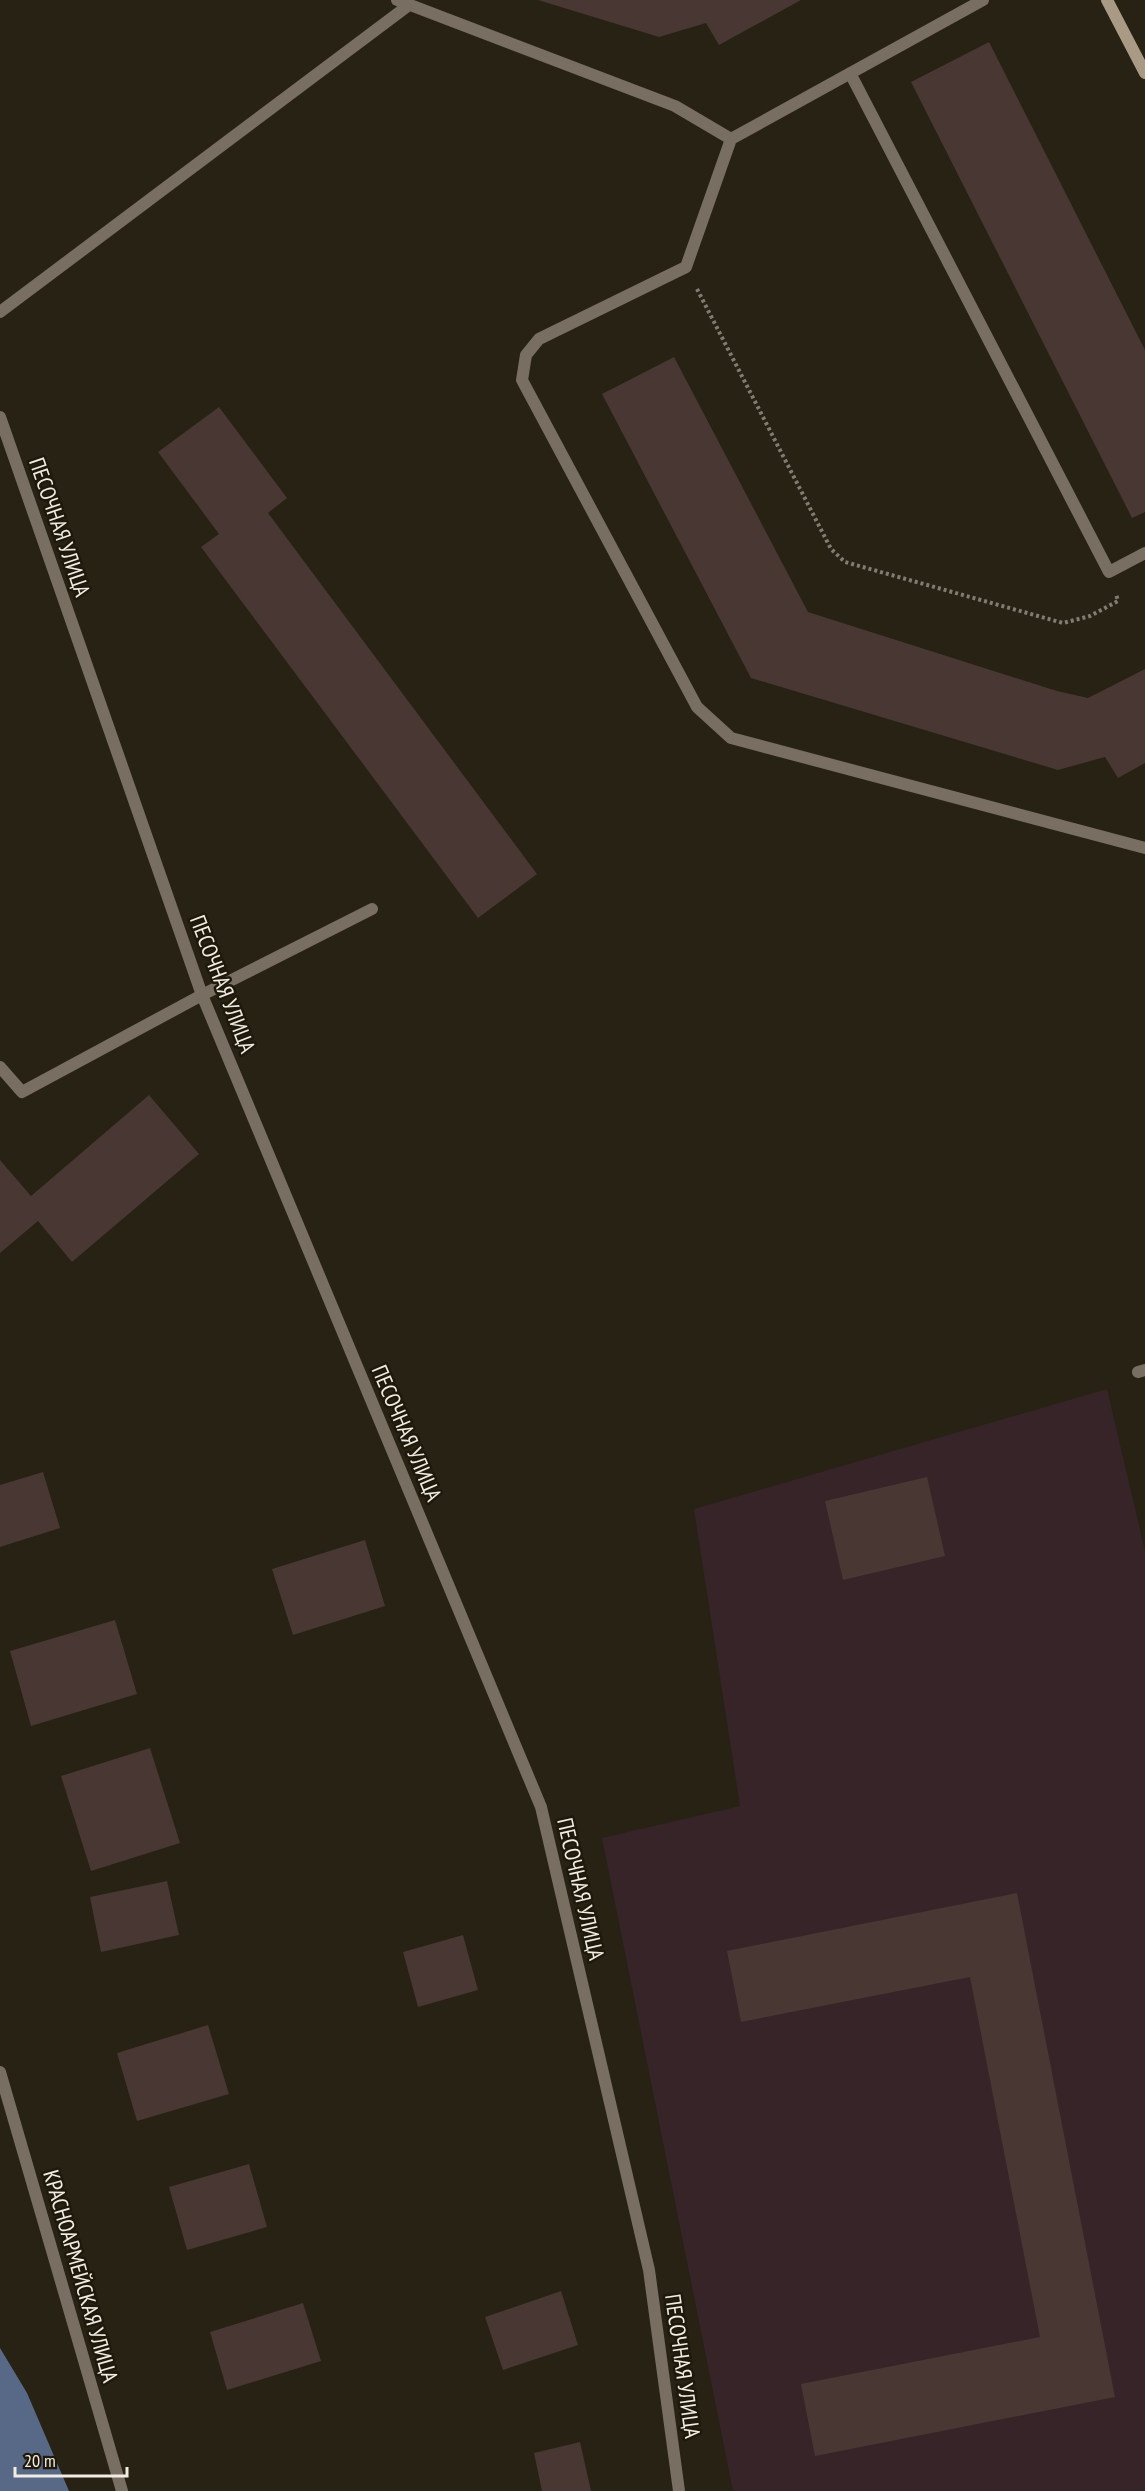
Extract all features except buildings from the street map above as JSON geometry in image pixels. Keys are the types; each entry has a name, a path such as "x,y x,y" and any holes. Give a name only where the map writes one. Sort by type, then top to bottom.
{"main road":[{"path":"1107,0 1145,73"}],"street":[{"path":"397,0 675,106 731,139"},
{"path":"983,0 731,139 686,267 539,339 526,355 522,380 697,707 731,738 1145,848"},
{"path":"0,312 409,5"},
{"path":"850,73 1108,572 1145,553"},
{"name":"ПЕСОЧНАЯ УЛИЦА","path":"0,417 202,995 541,1807 649,2270 679,2491"},
{"path":"0,1067 22,1092 202,995 372,909"},
{"name":"КРАСНОАРМЕЙСКАЯ УЛИЦА","path":"0,2072 122,2491"}],"path":[{"path":"686,267 831,549 845,562 1063,623 1090,616 1118,601 1108,572"}],"shaded area":[{"path":"1107,1389 1145,1551 1145,2491 733,2491 602,1838 740,1806 694,1509"}],"water":[{"path":"0,2348 27,2393 69,2491 0,2491"}]}
